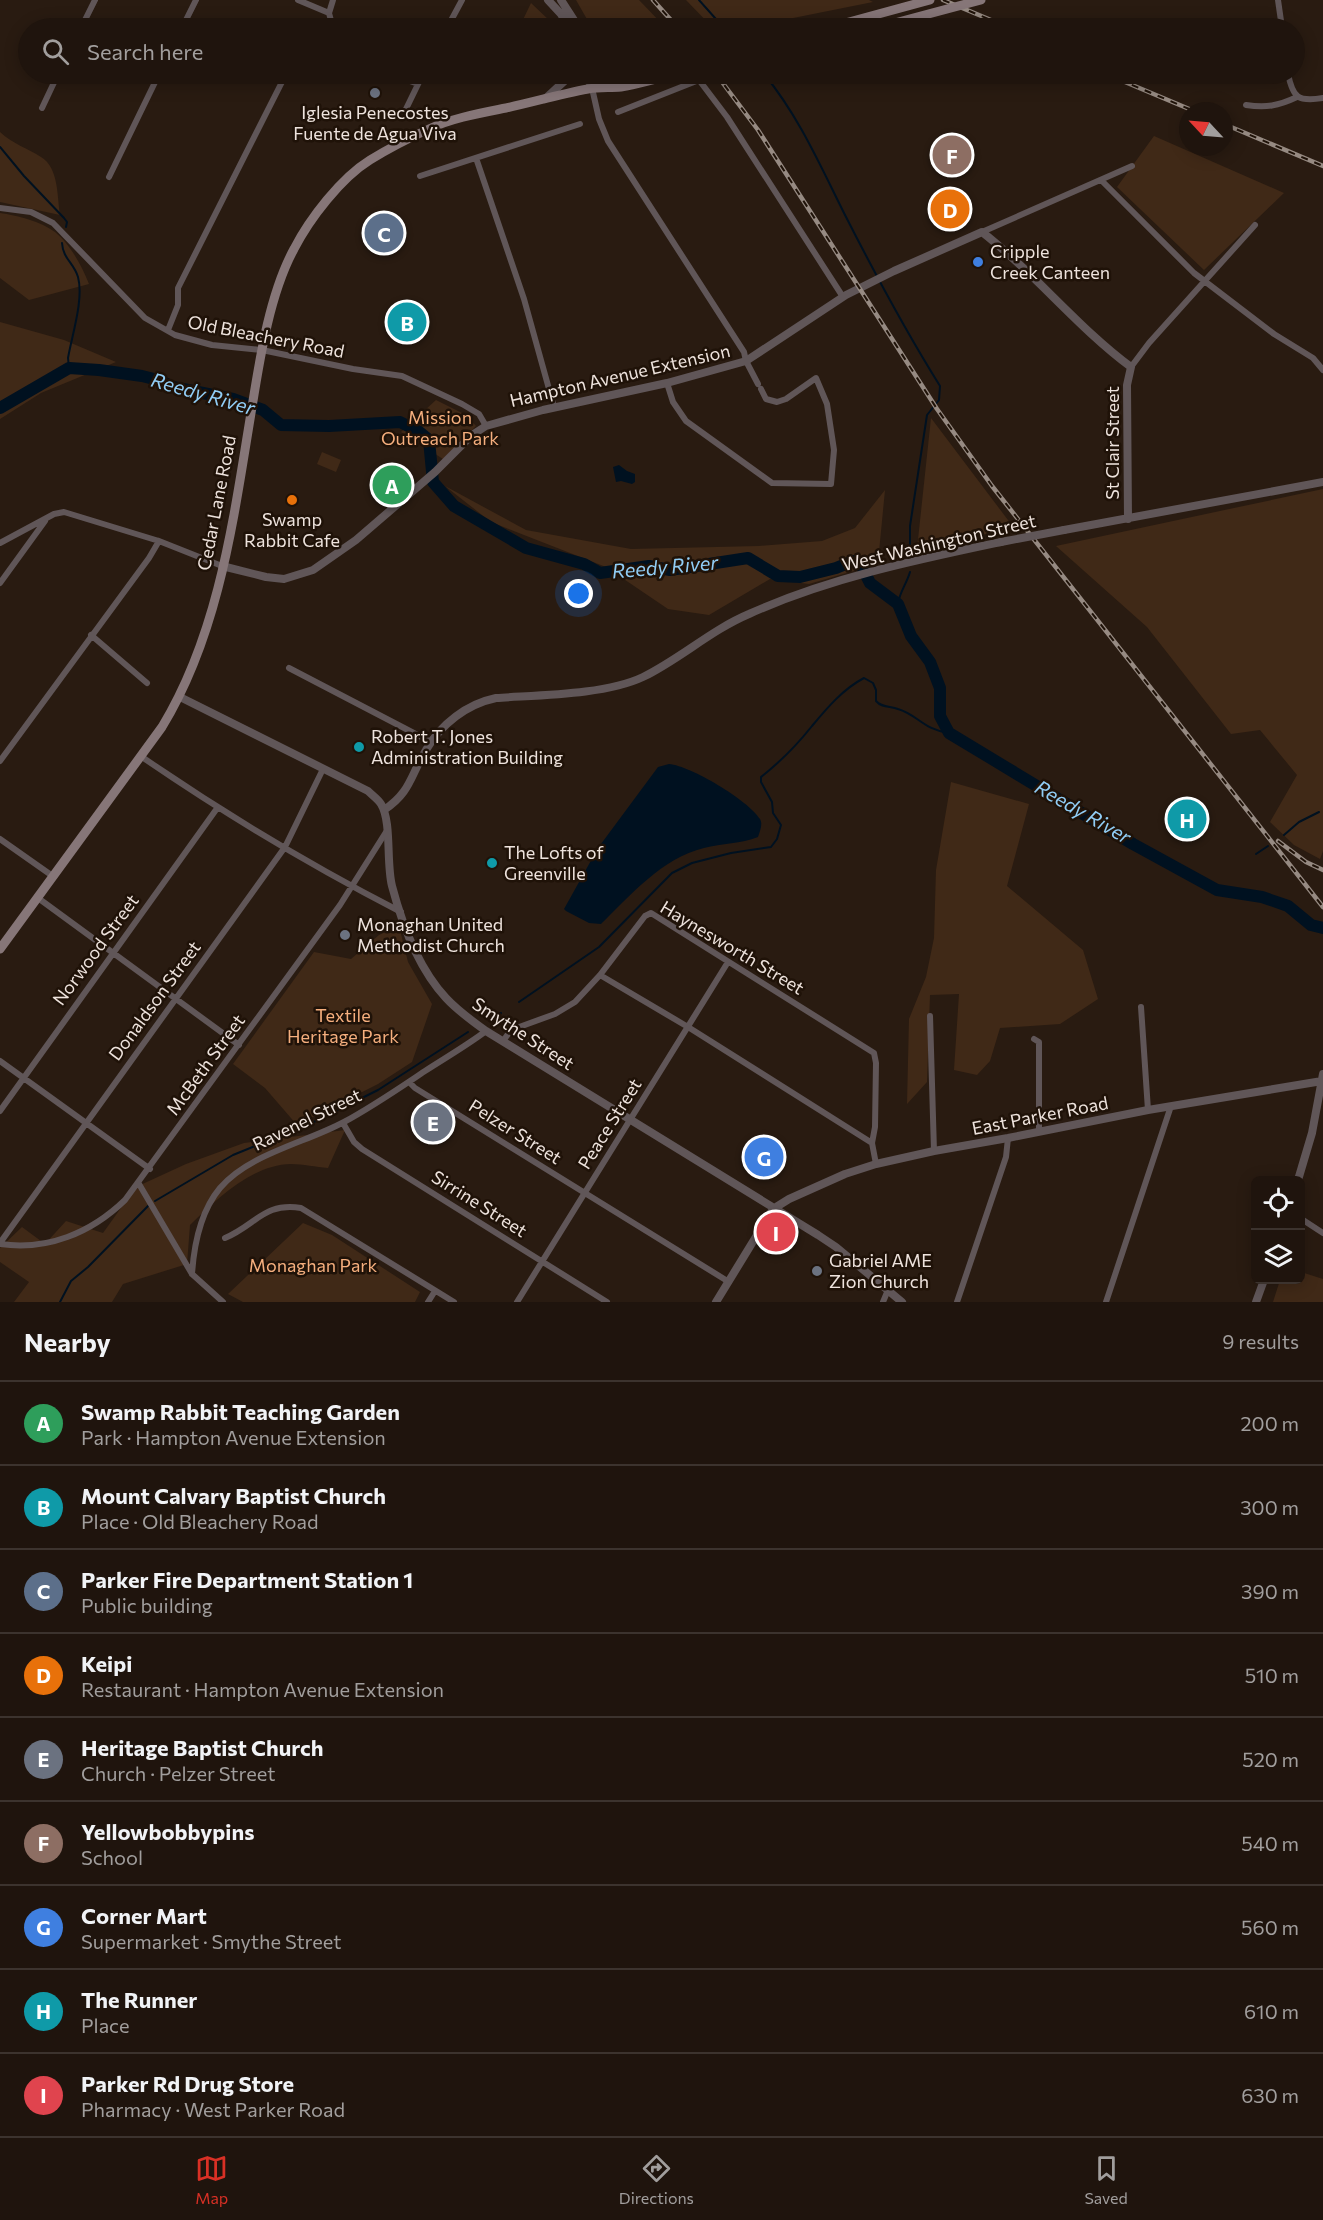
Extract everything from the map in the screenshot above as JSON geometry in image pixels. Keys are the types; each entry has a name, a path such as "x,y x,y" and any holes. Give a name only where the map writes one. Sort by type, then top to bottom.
{"main road":[{"path":"864,18 930,0"},
{"path":"914,18 981,0"},
{"path":"592,88 604,84"},
{"path":"592,88 634,84"},
{"name":"Cedar Lane Road","path":"0,949 142,757 180,697 207,630 222,566 262,350 277,292 291,254 322,207 347,180 369,161 431,128 488,111 592,88"}],"street":[{"path":"86,18 95,0"},
{"path":"187,18 196,0"},
{"path":"298,0 329,13"},
{"path":"330,18 329,13 333,0"},
{"path":"452,18 462,0"},
{"path":"548,0 563,18"},
{"path":"561,0 573,18"},
{"path":"1278,0 1281,18"},
{"path":"42,108 53,84"},
{"path":"108,177 154,84"},
{"path":"168,330 178,305 178,288 281,84"},
{"path":"405,111 418,84"},
{"path":"545,99 561,84"},
{"path":"590,84 599,119 608,141 744,352 746,361 766,399 777,402 786,399 816,378 827,404 834,450 831,484 772,483 686,421 673,402 667,383"},
{"path":"618,112 689,84"},
{"path":"702,84 727,117 843,297"},
{"path":"1291,84 1297,97 1306,100 1323,98"},
{"path":"1246,105 1263,108 1277,106 1297,97"},
{"path":"420,176 580,124"},
{"path":"476,158 524,298 554,407"},
{"path":"1132,166 982,232 1002,248 1105,346 1131,367 1143,350 1255,225"},
{"path":"1101,180 1204,281 1274,334 1313,358 1323,370"},
{"name":"Old Bleachery Road","path":"0,208 31,212 53,223 145,318 183,337 213,345 262,350 353,369 402,376 462,404 478,414 486,426"},
{"name":"Hampton Avenue Extension","path":"222,566 284,579 313,570 356,540 423,483 472,435 486,426 554,407 667,383 746,361 843,297 982,232"},
{"name":"St Clair Street","path":"1128,519 1127,385 1131,367"},
{"name":"West Washington Street","path":"384,810 401,798 406,791 431,742 453,719 478,703 496,698 622,685 656,670 720,628 749,614 837,581 879,569 1001,542 1323,482"},
{"path":"0,543 54,514 64,513 159,541 222,566"},
{"path":"0,583 46,520"},
{"path":"0,761 149,558 159,541"},
{"path":"91,635 147,683"},
{"path":"289,668 431,742"},
{"path":"180,697 368,792 380,802 384,810"},
{"path":"142,757 218,807 352,887 401,912"},
{"name":"Donaldson Street","path":"0,1243 285,847 323,769"},
{"name":"Norwood Street","path":"0,1111 218,807"},
{"name":"Smythe Street","path":"384,810 390,880 401,912 418,954 435,984 457,1009 486,1031 836,1248 902,1302"},
{"name":"McBeth Street","path":"0,1243 15,1246 47,1244 77,1233 112,1213 150,1169 352,887 386,832"},
{"path":"0,839 54,877"},
{"path":"38,898 239,1045"},
{"name":"Haynesworth Street","path":"503,1041 512,1030 567,1008 584,994 645,916 651,914 874,1053 876,1063 872,1143 876,1164"},
{"name":"Peace Street","path":"517,1302 728,962"},
{"path":"600,975 688,1027 872,1143"},
{"path":"1141,1007 1148,1110"},
{"path":"930,1016 934,1151"},
{"name":"Ravenel Street","path":"192,1274 194,1247 201,1224 213,1197 237,1172 343,1123 486,1031"},
{"path":"1034,1039 1039,1042 1039,1131"},
{"path":"0,1061 150,1169"},
{"path":"1299,1176 1312,1133 1323,1078"},
{"name":"East Parker Road","path":"773,1209 789,1198 876,1164 934,1151 1323,1078"},
{"name":"Pelzer Street","path":"409,1082 465,1120 729,1282"},
{"path":"1106,1302 1171,1106"},
{"name":"Sirrine Street","path":"343,1123 354,1142 362,1149 608,1302"},
{"path":"957,1302 1006,1157 1008,1138"},
{"path":"139,1184 192,1274 223,1302"},
{"path":"225,1238 238,1233 269,1210 284,1205 301,1208 454,1302"},
{"path":"716,1302 773,1209"},
{"path":"1305,1221 1323,1233"},
{"path":"1256,1302 1263,1284"},
{"path":"883,1302 888,1290"},
{"path":"428,1302 435,1291"}],"green space":[{"path":"576,0 639,0 656,18 586,18"},
{"path":"686,0 869,0 873,2 794,18 703,18"},
{"path":"531,3 547,18 524,18"},
{"path":"0,132 47,162 56,183 60,215 0,202"},
{"path":"1154,136 1179,147 1179,156 1200,156 1284,193 1204,270 1117,187"},
{"path":"0,213 29,220 55,232 75,256 89,284 29,300 0,278"},
{"path":"0,322 64,340 116,362 41,393 0,419"},
{"name":"Mission Outreach Park","path":"436,400 466,415 476,426 443,459 401,432"},
{"path":"931,418 1014,528 917,549"},
{"path":"322,452 341,460 336,472 317,464"},
{"path":"445,486 526,530 631,549 759,546 822,541 855,528 885,490 879,552 860,569 809,584 770,579 709,615 668,609 606,567 491,522"},
{"path":"1323,489 1323,851 1320,859 1294,845 1270,822 1297,775 1260,730 1231,734 1147,627 1056,546"},
{"path":"951,782 1029,804 1007,886 1083,950 1098,999 1060,1024 1000,1028 990,1061 977,1075 954,1070 959,994 930,995 927,1082 907,1104 909,1019 926,977 934,938 936,870"},
{"name":"Textile Heritage Park","path":"399,926 408,962 432,1004 412,1062 378,1084 297,1125 265,1088 233,1064 314,952 351,959 379,935"},
{"path":"345,1130 328,1168 296,1164 276,1166 249,1177 223,1195 190,1225 187,1264 123,1284 112,1302 14,1302 29,1282 0,1262 0,1248 22,1227 45,1244 66,1221 103,1233 136,1187 186,1164 244,1143"},
{"name":"Monaghan Park","path":"303,1223 332,1235 420,1292 415,1302 243,1302 228,1294"},
{"path":"1305,1273 1323,1279 1323,1302 1273,1302 1279,1284 1305,1284"}],"water":[{"path":"619,465 635,474 635,482 632,484 616,482 613,467"},
{"path":"669,764 704,777 754,811 761,821 758,837 704,848 674,860 648,879 601,924 589,923 566,911 564,909 598,848 658,767"}],"waterway":[{"path":"699,0 715,18"},
{"path":"772,84 798,123 878,279 940,386 939,400 927,415 910,526 910,553"},
{"path":"0,147 64,218 67,222 66,227"},
{"path":"62,243 64,253 78,277 80,296 68,358 69,368"},
{"name":"Reedy River","path":"0,408 69,368 142,376 173,387 233,399 263,410 281,425 329,426 400,422 418,431 429,440 433,482 454,506 526,548 584,564 600,573 649,566 670,570 748,558 778,576 800,577 853,561 860,563 870,583 898,604 911,636 930,662 940,688 940,716 949,733 1133,844 1217,890 1262,897 1288,906 1311,925 1323,928"},
{"path":"898,604 910,572"},
{"path":"519,1002 599,947 672,873 692,863 731,853 771,847 777,839 781,825 773,813 772,802 761,782 761,777 794,747 836,699 856,682 864,678 873,683 876,690 876,701 881,705 905,712 933,729 949,733"},
{"path":"1284,835 1299,822 1319,812"},
{"path":"1256,854 1268,846"},
{"path":"489,1019 501,1013"},
{"path":"155,1201 233,1155 316,1121 378,1090 468,1032"},
{"path":"60,1302 71,1281 88,1267 148,1206"}],"railway":[{"path":"653,0 669,18"},
{"path":"943,0 986,18"},
{"path":"724,84 758,130 937,409 992,486 1323,907"},
{"path":"1130,84 1179,105"},
{"path":"1233,128 1323,166"},
{"path":"1278,841 1306,862 1323,870"}],"place":[{"name":"Iglesia Penecostes Fuente de Agua Viva","path":"375,93"},
{"name":"Yellowbobbypins","path":"952,155"},
{"name":"Keipi","path":"950,209"},
{"name":"Parker Fire Department Station 1","path":"384,233"},
{"name":"Cripple Creek Canteen","path":"978,262"},
{"name":"Mount Calvary Baptist Church","path":"407,322"},
{"name":"Swamp Rabbit Teaching Garden","path":"392,485"},
{"name":"Swamp Rabbit Cafe","path":"292,500"},
{"name":"Robert T. Jones Administration Building","path":"359,747"},
{"name":"The Runner","path":"1187,819"},
{"name":"The Lofts of Greenville","path":"492,863"},
{"name":"Monaghan United Methodist Church","path":"345,935"},
{"name":"Heritage Baptist Church","path":"433,1122"},
{"name":"Corner Mart","path":"764,1157"},
{"name":"Parker Rd Drug Store","path":"776,1232"},
{"name":"Gabriel AME Zion Church","path":"817,1271"}]}
